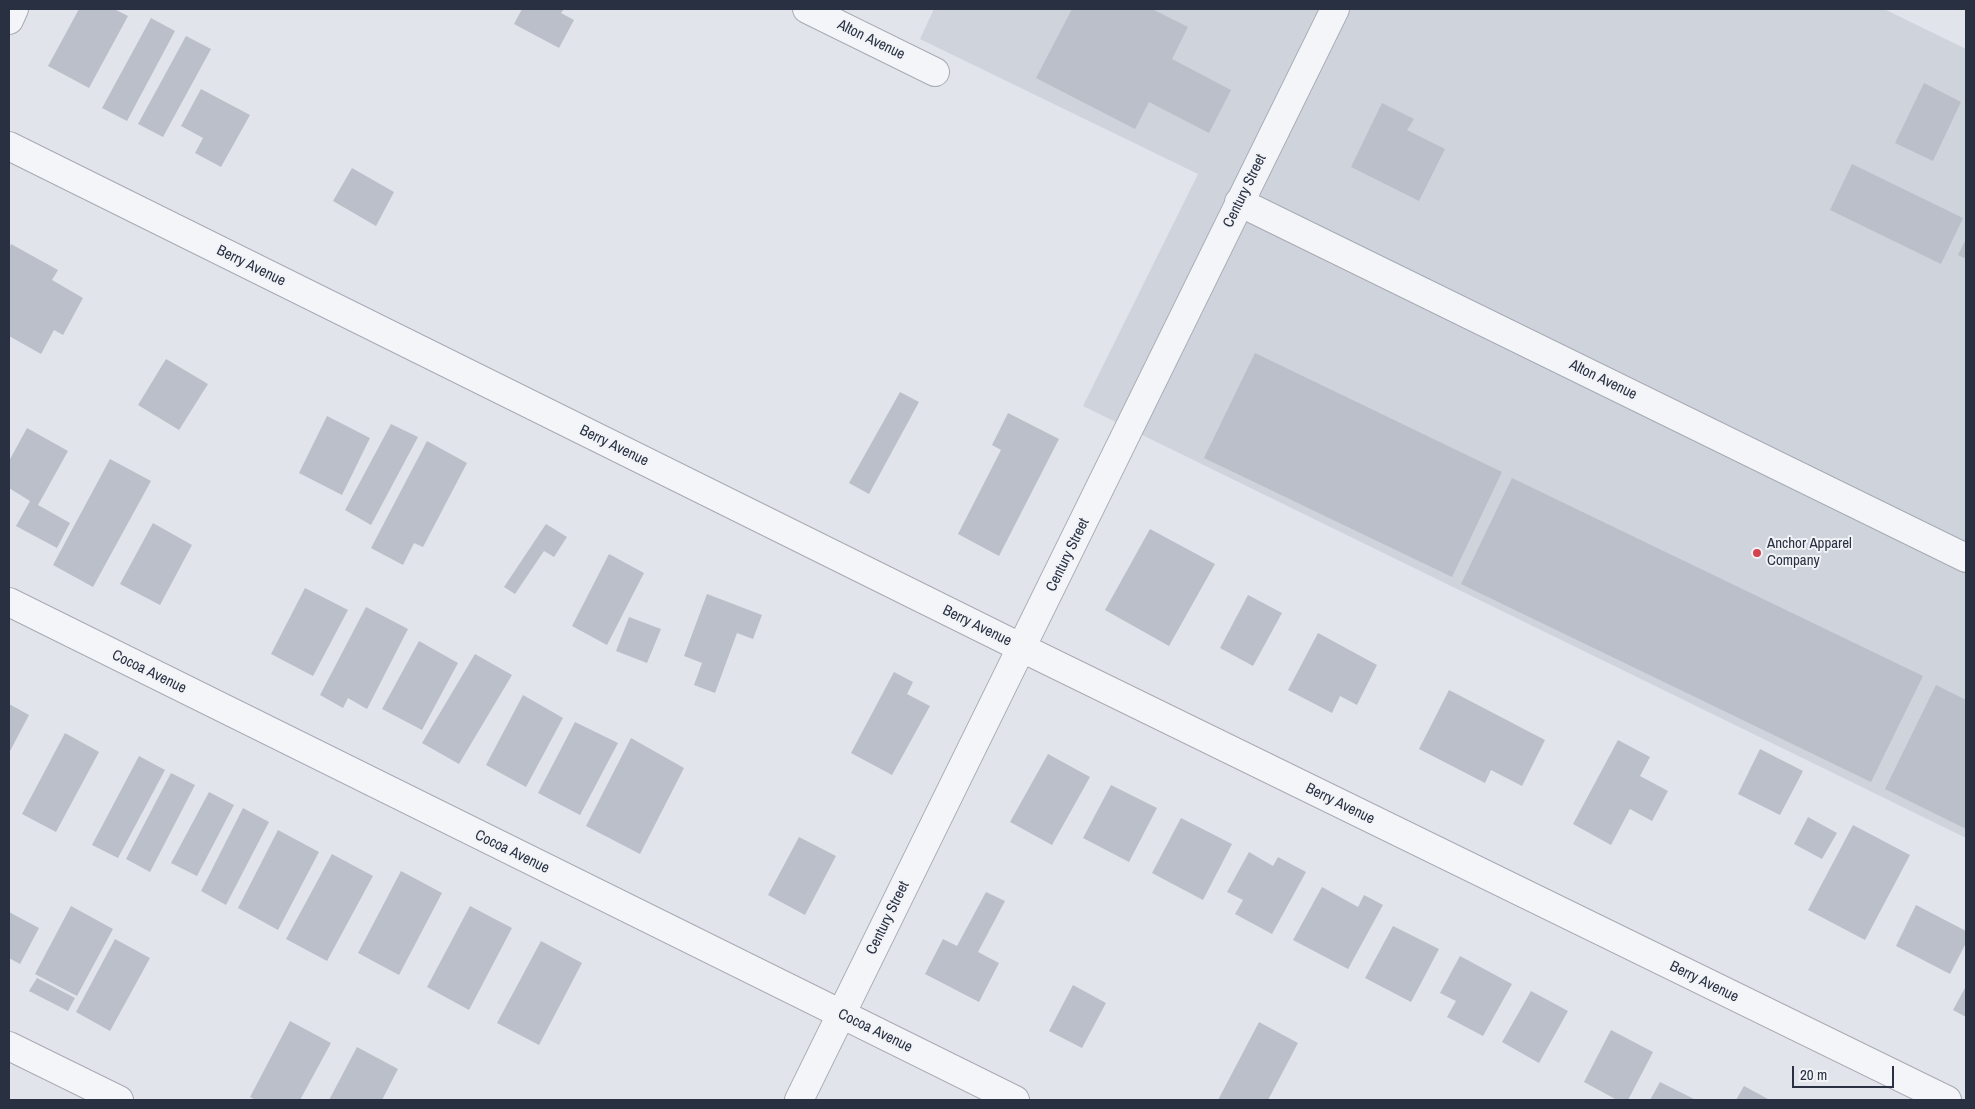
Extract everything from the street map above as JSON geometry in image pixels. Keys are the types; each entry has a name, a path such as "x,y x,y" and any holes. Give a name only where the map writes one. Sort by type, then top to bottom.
{"street":[{"path":"9,20 14,9"},
{"name":"Alton Avenue","path":"807,9 936,72"},
{"name":"Century Street","path":"799,1100 1335,9"},
{"name":"Berry Avenue","path":"9,146 1022,648 1947,1100"},
{"name":"Alton Avenue","path":"1239,202 1966,558"},
{"name":"Cocoa Avenue","path":"9,602 1015,1100"},
{"path":"9,1046 119,1100"}],"shaded area":[{"path":"934,9 1884,9 1966,49 1966,838 1083,406 1198,174 920,39"}],"building":[{"path":"79,9 114,9 128,16 89,88 48,66"},
{"path":"522,9 564,9 561,13 574,20 559,48 514,24"},
{"path":"1072,9 1152,9 1188,27 1172,59 1231,90 1209,133 1149,102 1135,129 1036,78"},
{"path":"151,18 175,31 127,121 102,108"},
{"path":"186,36 211,49 163,137 138,124"},
{"path":"1924,83 1961,102 1933,161 1895,143"},
{"path":"201,89 250,115 221,167 195,153 203,138 181,126"},
{"path":"1382,103 1414,119 1407,130 1445,149 1419,201 1351,167"},
{"path":"1852,164 1963,218 1941,264 1830,210"},
{"path":"352,168 394,192 376,226 333,201"},
{"path":"1966,239 1966,259 1958,255"},
{"path":"11,244 58,270 52,280 83,298 63,335 54,330 41,354 9,336 9,249"},
{"path":"1255,353 1502,472 1452,577 1204,458"},
{"path":"166,359 208,384 179,430 138,405"},
{"path":"900,392 919,402 869,494 849,483"},
{"path":"1008,413 1059,439 999,556 958,534 1001,450 992,445"},
{"path":"327,416 370,438 342,495 299,473"},
{"path":"391,424 418,437 371,525 345,510"},
{"path":"27,428 68,451 38,505 70,523 57,548 16,526 30,501 9,488 9,461"},
{"path":"427,441 467,463 423,547 414,543 403,565 371,548"},
{"path":"110,459 151,481 93,587 53,565"},
{"path":"1512,478 1923,676 1871,782 1461,584"},
{"path":"153,523 192,545 160,605 120,584"},
{"path":"546,524 567,537 554,557 544,551 515,594 504,587"},
{"path":"1150,529 1215,564 1169,646 1105,610"},
{"path":"609,554 644,573 607,645 572,626"},
{"path":"305,588 348,610 313,676 271,654"},
{"path":"707,594 762,615 753,639 737,633 715,693 694,685 702,663 684,656"},
{"path":"1248,595 1282,613 1253,666 1220,648"},
{"path":"366,607 408,629 367,709 348,698 343,708 320,695"},
{"path":"629,617 661,629 647,663 616,651"},
{"path":"1318,633 1377,665 1357,705 1340,696 1332,713 1288,690"},
{"path":"419,641 458,663 422,730 382,709"},
{"path":"475,654 512,675 459,764 422,743"},
{"path":"894,672 913,682 907,694 930,706 892,775 851,753"},
{"path":"1936,685 1966,700 1966,829 1885,789"},
{"path":"1449,690 1545,740 1522,786 1491,770 1485,783 1419,749"},
{"path":"523,695 563,718 526,787 486,765"},
{"path":"9,704 29,715 9,753"},
{"path":"575,722 618,743 580,815 538,793"},
{"path":"65,733 99,752 56,832 22,814"},
{"path":"631,738 684,768 640,854 586,826"},
{"path":"1618,740 1650,757 1640,776 1668,791 1652,821 1630,809 1611,845 1573,824"},
{"path":"1760,749 1803,771 1780,815 1738,794"},
{"path":"1048,754 1090,777 1052,845 1010,822"},
{"path":"139,756 165,770 118,858 92,845"},
{"path":"171,773 195,785 150,872 126,859"},
{"path":"1111,785 1157,808 1129,862 1083,838"},
{"path":"209,792 234,805 197,876 171,863"},
{"path":"243,808 269,822 226,905 201,891"},
{"path":"1808,817 1837,833 1822,859 1794,844"},
{"path":"1181,818 1232,844 1203,900 1152,873"},
{"path":"1853,825 1910,855 1865,940 1808,910"},
{"path":"278,830 319,852 278,930 238,908"},
{"path":"799,837 836,856 805,915 768,895"},
{"path":"1249,852 1273,866 1278,857 1306,872 1272,934 1235,914 1243,900 1227,892"},
{"path":"332,854 373,876 327,961 286,939"},
{"path":"401,871 442,893 399,975 358,953"},
{"path":"1322,887 1358,907 1364,895 1383,905 1348,969 1293,940"},
{"path":"986,892 1005,901 978,952 999,963 979,1002 925,974 943,939 957,946"},
{"path":"1916,905 1966,931 1966,943 1950,974 1896,946"},
{"path":"71,906 113,929 77,996 35,974"},
{"path":"470,906 512,928 469,1010 427,987"},
{"path":"9,912 39,928 20,964 9,958"},
{"path":"1393,926 1439,949 1411,1002 1365,978"},
{"path":"115,939 150,958 110,1031 76,1012"},
{"path":"541,941 582,963 539,1045 497,1023"},
{"path":"1460,956 1512,984 1483,1036 1447,1017 1456,1001 1440,993"},
{"path":"37,978 75,998 68,1011 29,991"},
{"path":"1073,985 1106,1003 1082,1048 1049,1031"},
{"path":"1966,986 1966,1017 1953,1010"},
{"path":"1531,991 1568,1011 1539,1063 1502,1042"},
{"path":"290,1021 331,1043 300,1100 256,1100 250,1097"},
{"path":"1259,1022 1298,1043 1268,1100 1218,1100"},
{"path":"1611,1030 1653,1052 1628,1100 1617,1100 1584,1082"},
{"path":"357,1047 398,1069 382,1100 329,1100"},
{"path":"1660,1082 1696,1100 1650,1100"},
{"path":"1744,1086 1768,1099 1768,1100 1736,1100"}],"place":[{"name":"Anchor Apparel Company","path":"1757,553"}]}
